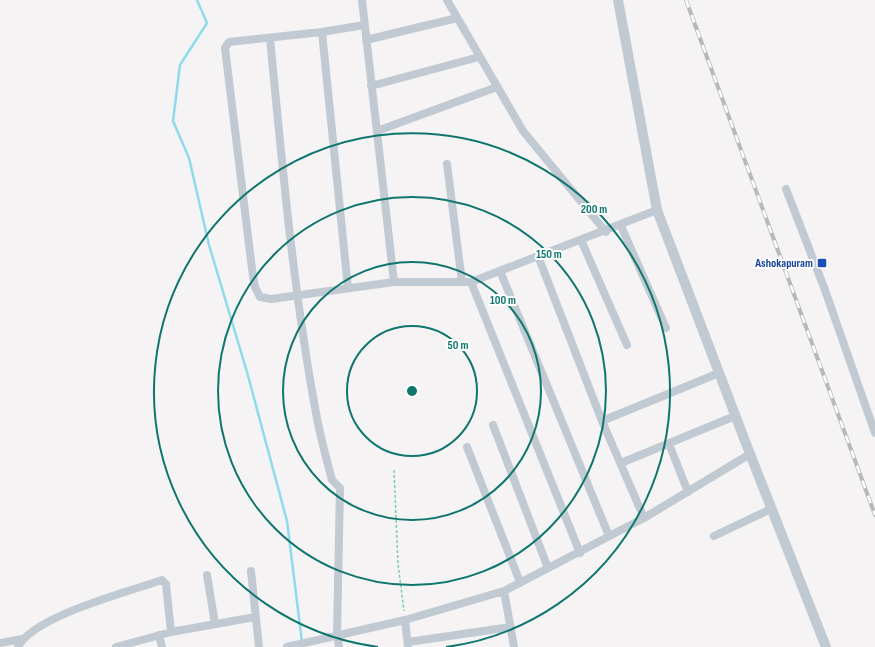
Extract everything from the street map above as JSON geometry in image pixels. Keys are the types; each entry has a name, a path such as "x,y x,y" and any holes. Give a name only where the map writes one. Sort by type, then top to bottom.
{"street":[{"path":"361,0 394,282"},
{"path":"446,0 523,131 606,232"},
{"path":"618,0 657,210 735,416 826,647"},
{"path":"366,40 457,18"},
{"path":"364,25 322,32 230,42 226,48 255,287 260,297 271,299 394,282 471,282 606,232 657,210"},
{"path":"322,32 348,288"},
{"path":"270,38 290,253 316,414 332,480 340,488 337,634 339,647"},
{"path":"371,86 479,57"},
{"path":"377,131 497,87"},
{"path":"447,164 462,282"},
{"path":"786,189 825,290 875,433"},
{"path":"621,226 666,328"},
{"path":"581,240 627,345"},
{"path":"538,256 602,421 644,518"},
{"path":"500,271 608,536"},
{"path":"471,282 580,553"},
{"path":"602,421 719,373"},
{"path":"620,464 735,416"},
{"path":"493,425 548,568"},
{"path":"669,444 688,492"},
{"path":"467,447 520,582"},
{"path":"287,647 337,634 405,620 504,591 580,553 608,536 644,518 750,454"},
{"path":"714,536 771,508"},
{"path":"250,571 259,647"},
{"path":"207,575 215,624"},
{"path":"0,643 20,643 52,619 87,605 162,580 166,584 172,632"},
{"path":"504,591 514,647"},
{"path":"116,647 172,632 255,617"},
{"path":"405,620 408,645 511,627"},
{"path":"159,635 162,647"}],"path":[{"path":"394,470 398,564 405,620"}],"waterway":[{"path":"197,0 207,23 180,65 173,121 189,158 209,245 247,372 287,521 302,642"}],"railway":[{"path":"686,0 875,515"}],"place":[{"name":"Ashokapuram","path":"822,263"}]}
